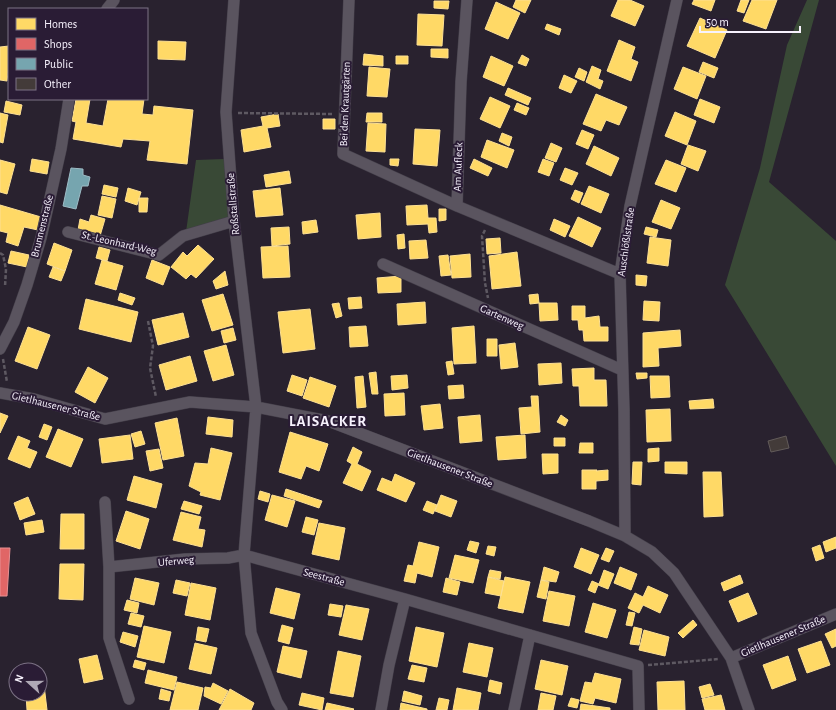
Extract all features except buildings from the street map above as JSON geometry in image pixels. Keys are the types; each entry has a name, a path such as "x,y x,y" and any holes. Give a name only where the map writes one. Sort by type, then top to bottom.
{"street":[{"path":"108,8 114,0"},
{"name":"Roßstallstraße","path":"234,0 226,112 234,221 256,407"},
{"name":"Bei den Krautgärten","path":"349,0 343,154 457,206"},
{"name":"Am Aufleck","path":"467,0 461,82 457,206 620,274"},
{"name":"Auschlößlstraße","path":"625,536 624,410 620,274 630,206 677,0"},
{"name":"Brunnenstraße","path":"1,348 14,322 27,285 40,238 61,149 69,100"},
{"name":"St.-Leonhard-Weg","path":"68,232 159,255 183,236 234,221"},
{"name":"Gartenweg","path":"382,264 622,370"},
{"name":"Gietlhausener Straße","path":"4,394 34,399 105,419 190,402 256,407 328,421 625,536 652,552 674,573 731,658 836,614"},
{"path":"256,407 244,555 251,633 277,702 282,710"},
{"path":"105,502 109,567 110,638 129,699"},
{"name":"Uferweg","path":"109,567 185,559 228,558 244,555"},
{"name":"Seestraße","path":"244,555 405,599 638,666"},
{"path":"381,710 389,665 405,599"},
{"path":"514,710 530,635"},
{"path":"731,658 749,710"},
{"path":"638,666 639,710"}],"path":[{"path":"226,112 344,114"},
{"path":"492,220 482,236 485,283 492,312"},
{"path":"0,253 3,255 6,269 5,286"},
{"path":"148,321 153,346 150,368 159,408"},
{"path":"1,348 4,394"},
{"path":"638,666 731,658"}],"green space":[{"path":"807,0 819,0 769,182 836,241 836,466 725,285 760,168 787,45"},
{"path":"225,159 230,219 186,232 196,160"}],"district":[{"name":"LAISACKER","path":"328,421"}]}
